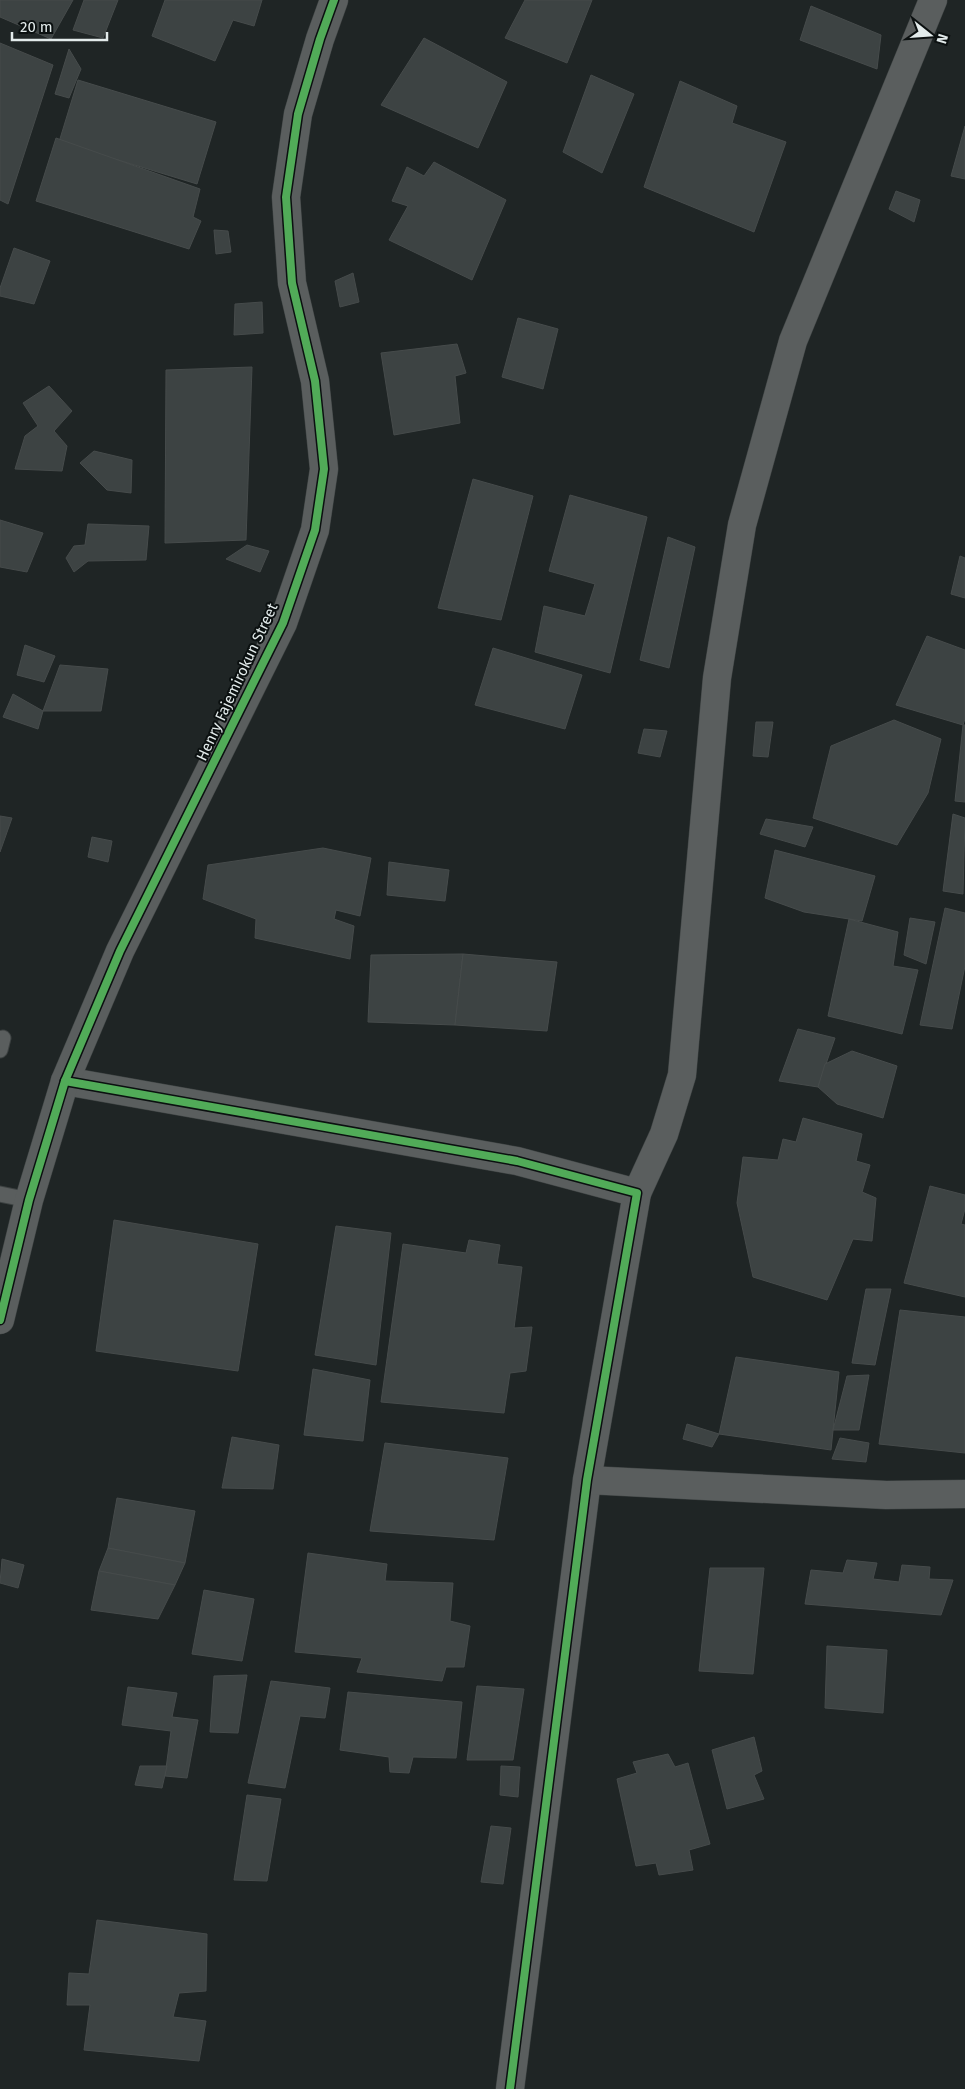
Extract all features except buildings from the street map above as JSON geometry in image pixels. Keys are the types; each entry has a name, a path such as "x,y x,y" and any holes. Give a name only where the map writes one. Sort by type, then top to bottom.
{"street":[{"name":"Henry Fajemirokun Street","path":"0,1320 29,1200 65,1081 120,950 283,623 316,530 324,469 315,381 292,283 286,197 298,114 320,39 334,0"},
{"path":"510,2089 587,1480 637,1193 664,1134 682,1075 717,678 742,525 793,341 932,0"},
{"path":"65,1081 517,1161 637,1193"},
{"path":"587,1480 886,1495 965,1494"}],"lane":[{"path":"0,1194 29,1200"}],"cycle path":[{"path":"0,1320 29,1200 65,1081 120,951 283,623 315,530 324,469 315,381 292,283 286,197 298,114 320,39 334,0"},
{"path":"65,1081 517,1161 637,1193 587,1480 510,2089"}]}
